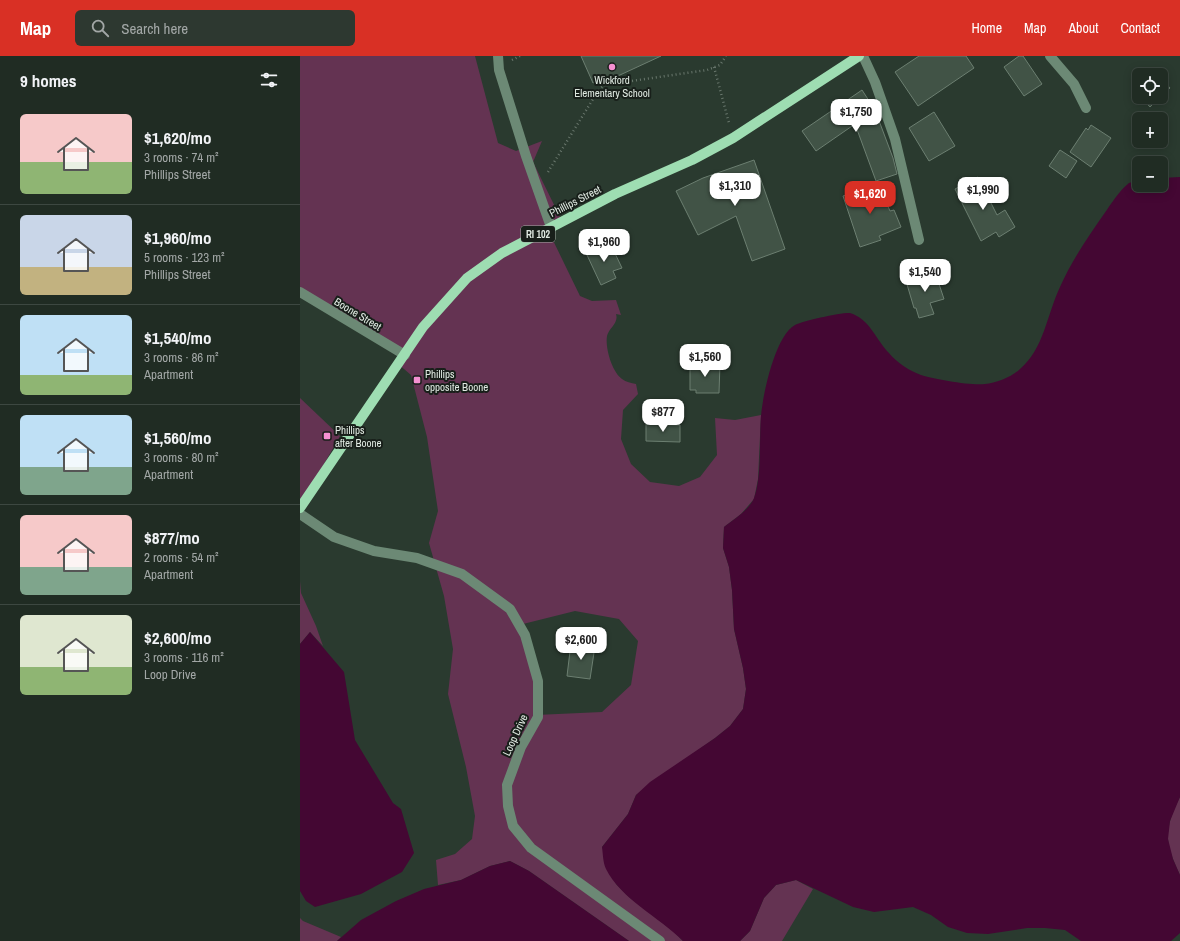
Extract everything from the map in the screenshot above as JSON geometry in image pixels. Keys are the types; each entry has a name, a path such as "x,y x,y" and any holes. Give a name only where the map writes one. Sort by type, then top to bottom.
{"main road":[{"name":"Phillips Street","path":"300,508 423,328 467,278 502,253 551,227 615,194 692,160 733,138 859,56"}],"street":[{"path":"498,56 500,70 551,227"},
{"path":"863,56 875,82 895,139 919,240"},
{"path":"1050,56 1074,84 1086,108"},
{"name":"Boone Street","path":"300,292 405,356"},
{"name":"Loop Drive","path":"300,514 334,537 374,551 417,558 462,574 510,609 525,635 538,681 538,716 521,747 508,785 508,806 513,826 531,848 660,941"}],"path":[{"path":"538,190 553,162 598,91 604,85 707,70 720,65 726,56"},
{"path":"714,67 733,138"},
{"path":"601,79 604,85"}],"shaded area":[{"path":"300,56 475,56 498,143 516,151 542,141 533,162 561,219 547,228 580,296 592,301 616,300 621,315 616,314 617,317 615,323 608,333 608,353 618,376 625,381 636,384 638,394 623,410 621,439 631,464 650,482 679,486 700,477 717,455 715,418 735,420 761,415 758,479 754,499 741,514 724,527 723,548 729,567 734,629 746,689 743,709 730,726 636,795 628,814 602,847 616,884 629,897 673,931 683,941 629,941 529,871 510,861 490,866 461,880 438,885 436,860 455,854 472,839 475,816 466,767 448,694 453,649 444,596 429,543 438,511 427,437 411,375 397,363 402,353 300,297","holes":["575,611 619,619 638,641 631,685 602,712 536,715 536,678 519,625"]},
{"path":"1180,177 1180,797 1170,821 1168,839 1173,859 1180,875 1180,933 1171,941 1081,941 1065,930 1045,928 1027,928 988,934 967,933 948,927 931,915 913,907 874,912 853,907 796,880 776,885 764,898 750,931 740,941 683,941 621,890 606,869 602,847 628,814 636,795 650,782 715,738 730,726 743,709 746,689 734,629 729,567 723,548 724,527 749,506 757,489 760,458 761,416 764,394 771,366 788,331 799,323 831,315 850,313 863,320 868,325 892,357 904,366 921,375 971,384 989,383 1004,379 1013,375 1020,369 1035,352 1056,297 1070,267 1080,249 1112,202 1129,183 1132,182 1132,192 1168,192 1168,178"},
{"path":"300,398 340,436 300,506"},
{"path":"300,581 301,593 316,626 323,646 310,632 300,644"},
{"path":"310,632 344,672 355,740 393,803 401,809 414,853 402,872 361,894 315,907 306,901 300,891 300,644"},
{"path":"1180,797 1180,875 1171,853 1168,834 1171,817"},
{"path":"510,861 529,871 629,941 337,941 361,920 396,901 424,889 461,880 490,866"},
{"path":"796,880 813,889 782,941 740,941 750,931 764,898 776,885"},
{"path":"300,918 303,921 341,937 337,941 300,941"}],"building":[{"name":"Wickford Elementary School","path":"581,56 661,56 607,81 606,77 593,83"},
{"path":"919,56 966,56 974,68 918,106 895,72"},
{"path":"1019,56 1023,56 1042,84 1024,96 1004,67"},
{"path":"862,90 875,110 893,158 897,174 876,181 855,124 816,151 802,131"},
{"path":"934,112 955,146 929,161 909,128"},
{"path":"1091,125 1111,138 1091,167 1070,152 1086,128 1088,130"},
{"path":"1060,150 1077,161 1066,178 1049,166"},
{"path":"754,160 785,249 752,261 736,216 698,235 676,191 703,178"},
{"path":"978,177 997,215 1005,210 1015,227 999,237 996,232 981,241 955,189"},
{"path":"878,184 890,211 894,210 901,227 879,236 881,240 860,247 843,196"},
{"path":"604,243 605,246 610,243 622,268 613,271 616,278 601,285 587,255 590,253 589,250"},
{"path":"935,272 944,299 930,303 934,314 919,318 916,308 914,308 906,281"},
{"path":"696,362 720,363 719,393 696,393 696,390 690,390 690,366 696,366"},
{"path":"646,424 680,425 680,442 646,441"},
{"path":"571,643 595,646 590,679 567,676"}],"place":[{"name":"Wickford Elementary School","path":"612,67"},
{"name":"Phillips opposite Boone","path":"417,380"},
{"name":"Phillips after Boone","path":"327,436"}]}
